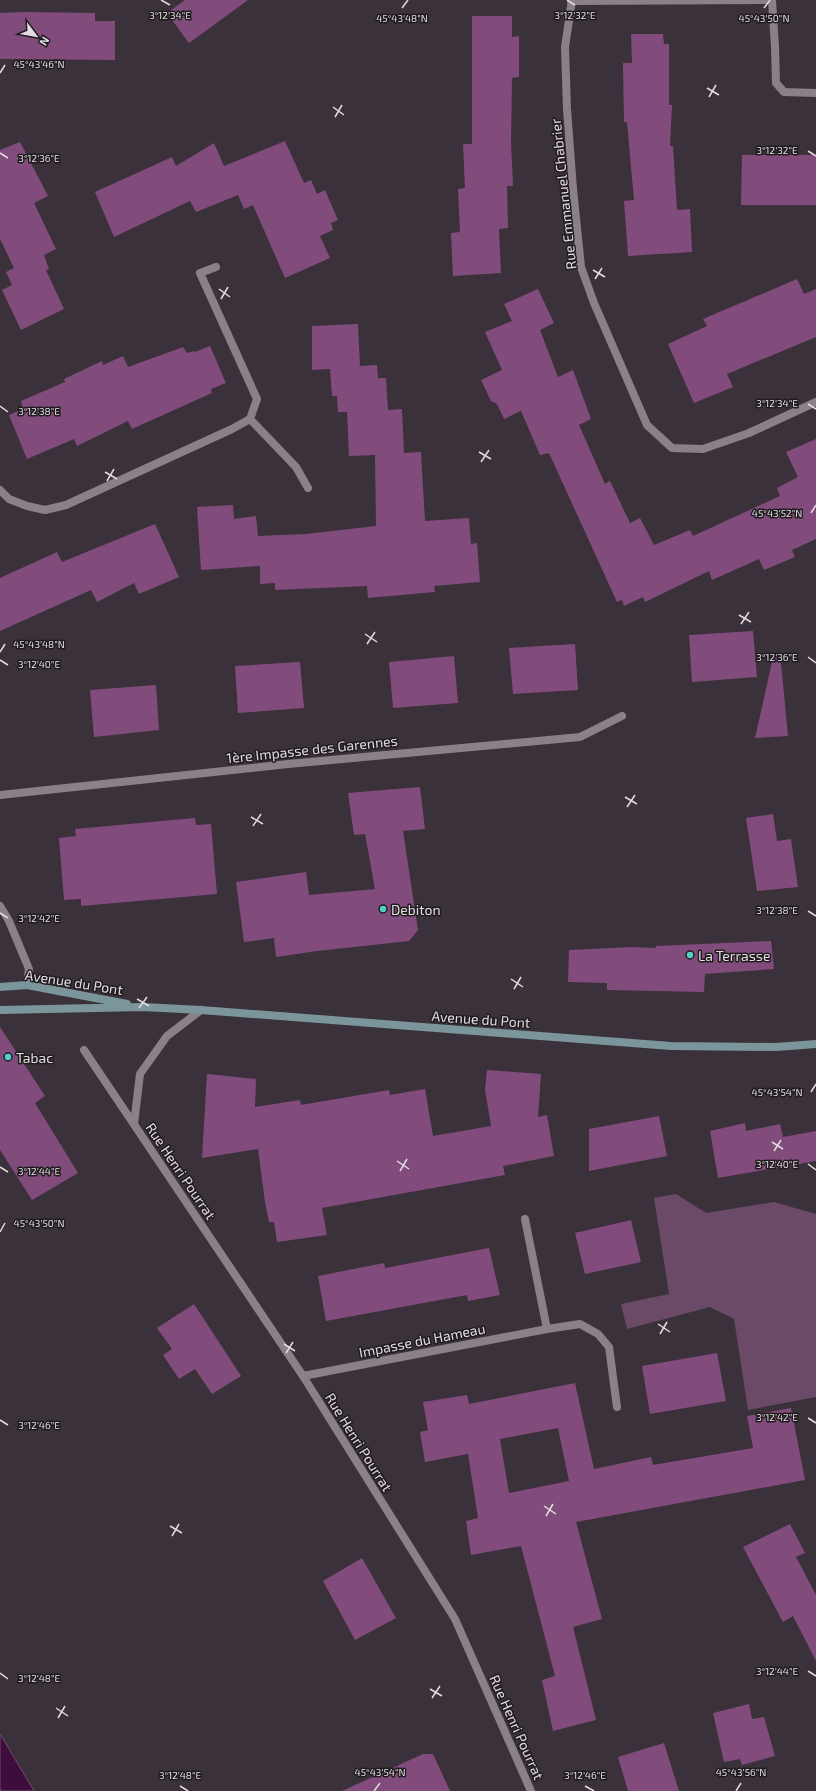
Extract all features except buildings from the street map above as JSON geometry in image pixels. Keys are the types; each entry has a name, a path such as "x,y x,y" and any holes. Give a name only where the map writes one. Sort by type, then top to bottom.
{"main road":[{"name":"Avenue du Pont","path":"0,987 27,985 143,1007"},
{"name":"Avenue du Pont","path":"0,1010 143,1007 201,1010 671,1046 776,1047 816,1044"}],"street":[{"name":"Rue Emmanuel Chabrier","path":"816,93 784,92 776,83 772,0 572,0 565,47 573,188 582,267 594,303 647,425 672,448 703,449 749,433 816,402"},
{"path":"0,490 9,499 27,506 45,510 66,505 250,419 257,399 200,273 216,267"},
{"path":"250,419 296,467 308,488"},
{"name":"1ère Impasse des Garennes","path":"0,795 288,764 580,737 622,716"},
{"path":"0,906 9,921 30,969 27,985"},
{"name":"Rue Henri Pourrat","path":"134,1124 140,1074 167,1036 201,1010"},
{"name":"Rue Henri Pourrat","path":"84,1050 303,1376 455,1619 531,1791"},
{"path":"526,1219 547,1329"},
{"name":"Impasse du Hameau","path":"303,1376 580,1324 598,1334 609,1347 617,1407"}],"shaded area":[{"path":"676,1194 706,1213 774,1202 816,1214 816,1397 748,1410 734,1319 710,1307 627,1329 621,1304 669,1294 654,1198"},
{"path":"0,1734 34,1791 1,1791"}],"place":[{"name":"Debiton","path":"383,909"},
{"name":"La Terrasse","path":"690,955"},
{"name":"Tabac","path":"8,1057"}]}
